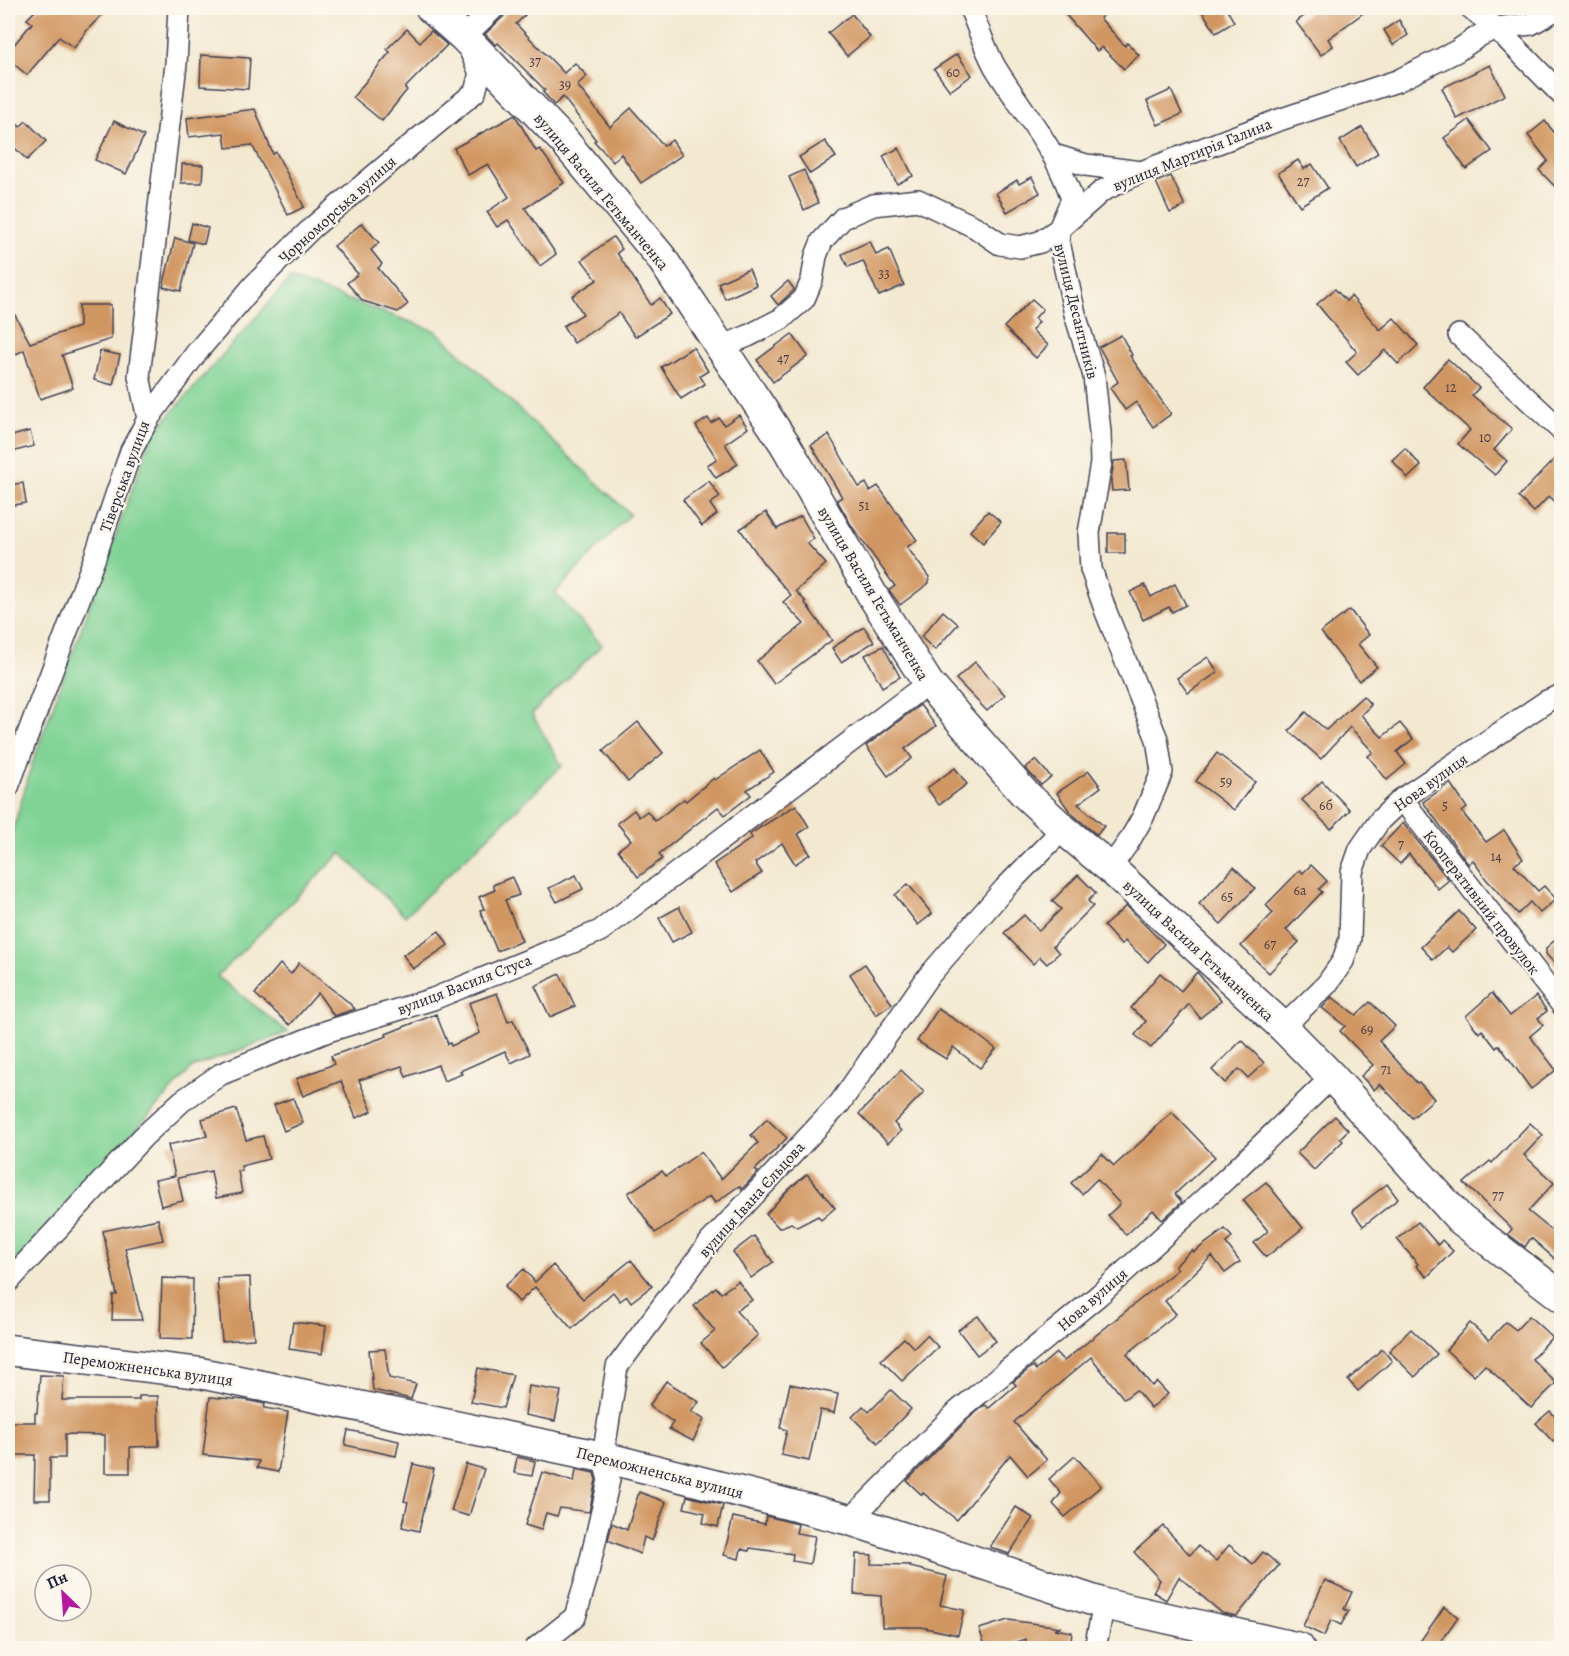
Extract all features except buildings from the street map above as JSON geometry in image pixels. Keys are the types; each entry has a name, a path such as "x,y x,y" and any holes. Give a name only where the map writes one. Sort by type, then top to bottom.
{"street":[{"name":"Тіверська вулиця","path":"8,787 95,557 131,451 148,419 139,376 176,64 179,8"},
{"name":"вулиця Василя Гетьманченка","path":"431,8 464,38 564,141 653,248 785,444 874,598 928,683 1023,792 1110,868 1283,1027 1332,1077 1460,1219 1562,1297"},
{"path":"464,38 494,8"},
{"name":"вулиця Десантників","path":"970,8 994,65 1053,155 1072,199 1059,229 1059,242 1075,314 1094,376 1100,432 1101,463 1089,534 1091,569 1106,612 1158,738 1162,772 1143,817 1110,868"},
{"path":"1471,8 1496,28 1562,95"},
{"name":"вулиця Мартирія Галина","path":"721,347 781,319 804,298 812,280 816,256 822,241 843,218 873,206 918,200 975,228 1000,244 1020,247 1040,242 1059,229 1102,190 1142,172 1276,121 1397,81 1457,51 1496,28 1531,24 1559,8"},
{"name":"Чорноморська вулиця","path":"148,419 197,352 254,285 313,227 475,92 480,73 464,38"},
{"path":"1053,155 1086,165 1142,172"},
{"path":"1459,335 1562,431"},
{"name":"вулиця Василя Стуса","path":"8,1282 143,1137 182,1101 220,1074 328,1031 433,999 600,931 928,683"},
{"name":"Нова вулиця","path":"1283,1027 1327,984 1342,961 1350,939 1352,872 1360,849 1380,820 1402,799 1547,701 1562,695"},
{"name":"Кооперативний провулок","path":"1402,799 1562,1005"},
{"name":"вулиця Івана Єльцова","path":"536,1648 575,1617 587,1577 609,1480 603,1457 617,1367 710,1242 840,1102 927,978 1005,888 1063,829"},
{"name":"Нова вулиця","path":"850,1520 958,1411 1099,1294 1226,1179 1332,1077"},
{"name":"Переможненська вулиця","path":"8,1350 200,1373 603,1457 850,1520 1104,1604 1299,1648"},
{"path":"1095,1648 1104,1604"}],"green space":[{"path":"290,279 436,331 630,514 555,593 602,645 532,714 562,766 405,916 341,853 217,976 288,1032 192,1068 8,1270 8,847 32,764 152,435"}]}
